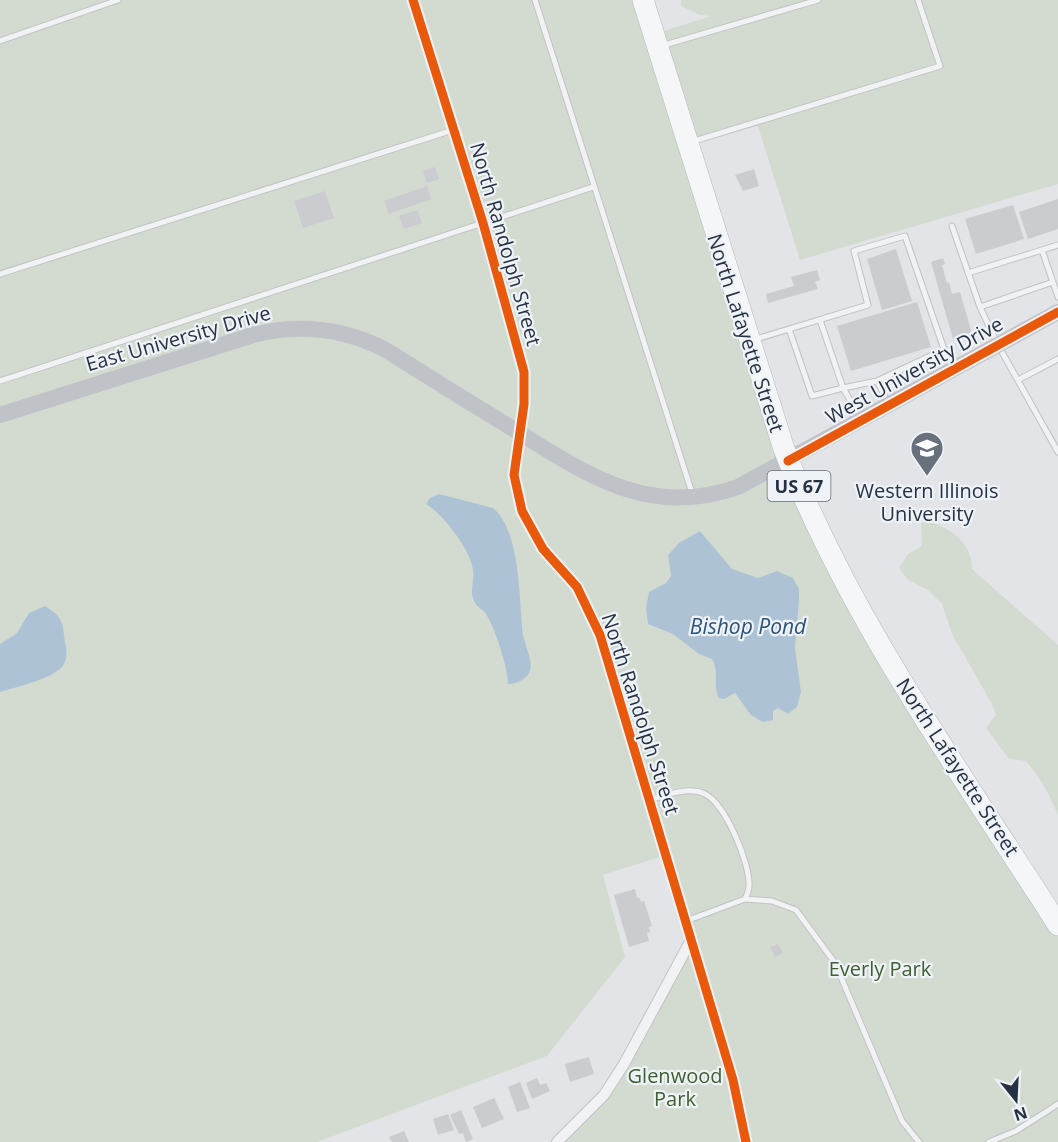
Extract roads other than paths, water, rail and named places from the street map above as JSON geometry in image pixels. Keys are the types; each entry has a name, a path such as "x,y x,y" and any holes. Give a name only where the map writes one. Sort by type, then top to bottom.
{"highway":[{"name":"North Lafayette Street","path":"643,0 788,461 838,567 872,632 1058,925"}],"main road":[{"name":"West University Drive","path":"788,461 1058,312"},
{"name":"East University Drive","path":"0,415 253,335 281,329 311,328 340,332 370,342 588,475 614,487 656,497 693,498 738,487 788,461"}],"street":[{"name":"North Randolph Street","path":"413,0 483,223 524,372 524,404 514,475 522,511 543,549 569,576 590,610 650,800 686,921 690,942 733,1080 746,1142"},
{"path":"557,1142 604,1095 624,1064 690,942"}],"lane":[{"path":"0,41 118,0"},
{"path":"535,0 693,498"},
{"path":"657,47 818,0"},
{"path":"687,143 940,66 918,0"},
{"path":"0,274 453,130"},
{"path":"0,381 593,187"},
{"path":"952,226 980,307 998,345 1058,452"},
{"path":"749,341 868,305 854,251 905,236 945,349 955,369"},
{"path":"968,273 1058,245"},
{"path":"1042,250 1058,297"},
{"path":"980,307 1053,282"},
{"path":"820,320 843,388 862,420"},
{"path":"789,329 812,396 878,381 945,349"},
{"path":"1018,380 1058,359"},
{"path":"878,381 889,405"},
{"path":"650,800 687,791 704,793 718,804 735,836 744,862 749,886 745,899"},
{"path":"686,921 745,899 772,901 796,910 835,963 902,1121 919,1142"},
{"path":"989,1142 1016,1131 1058,1104"}],"water":[{"path":"439,494 493,508 509,533 517,567 523,635 530,663 530,671 524,679 508,684 493,629 486,614 474,601 473,570 467,553 440,515 426,504 430,498"},
{"name":"Bishop Pond","path":"700,531 732,569 758,578 777,571 793,578 799,589 795,648 801,692 797,707 788,714 778,708 773,711 773,720 763,722 751,715 735,693 724,699 719,698 712,659 699,654 673,634 648,624 646,608 649,592 666,583 671,576 668,555 679,543"},
{"path":"45,606 61,621 66,654 64,664 45,678 0,692 0,644 17,633 29,613"}],"place":[{"name":"Western Illinois University","path":"927,477"}],"park label":[{"name":"Everly Park","path":"880,968"},
{"name":"Glenwood Park","path":"675,1086"}]}
